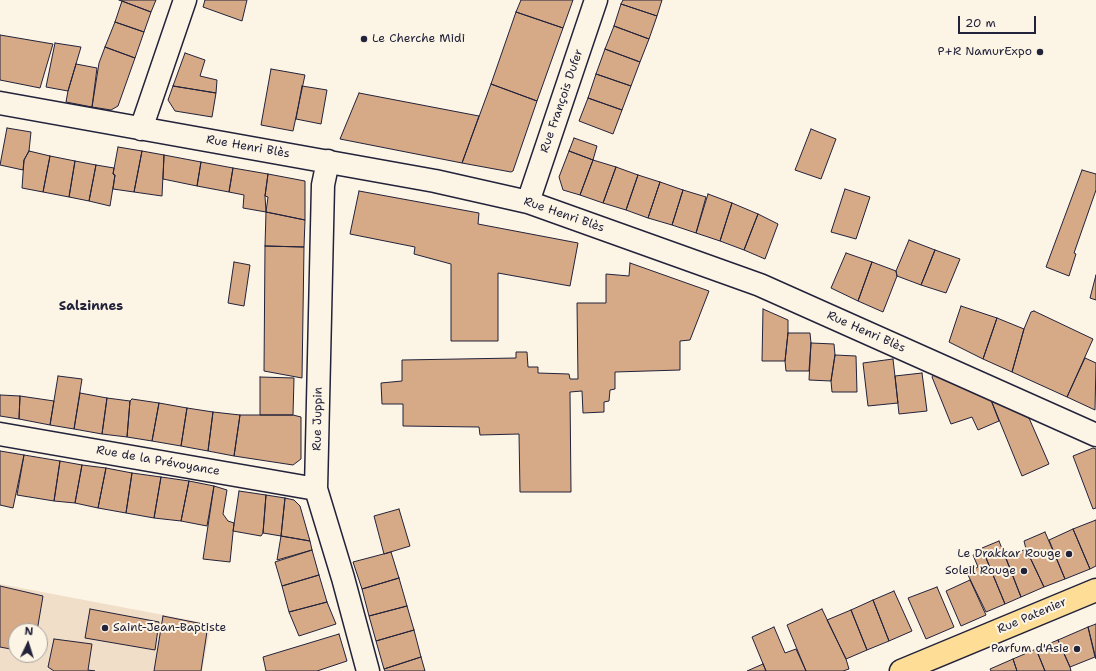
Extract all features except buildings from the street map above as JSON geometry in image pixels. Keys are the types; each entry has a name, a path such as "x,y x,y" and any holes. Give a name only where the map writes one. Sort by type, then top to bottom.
{"main road":[{"name":"Rue Patenier","path":"901,671 1096,590"}],"street":[{"path":"141,129 185,0"},
{"name":"Rue François Dufer","path":"528,202 596,0"},
{"name":"Rue Henri Blès","path":"0,103 435,181 528,202 760,285 1096,435"},
{"name":"Rue Juppin","path":"328,161 323,185 316,489 343,578 368,671"},
{"name":"Rue de la Prévoyance","path":"0,434 316,489"}],"shaded area":[{"name":"Saint-Jean-Baptiste","path":"0,584 211,624 202,671 0,671"}],"place":[{"name":"Le Cherche Midi","path":"364,39"},
{"name":"P+R NamurExpo","path":"1040,52"},
{"name":"Le Drakkar Rouge","path":"1069,554"},
{"name":"Soleil Rouge","path":"1024,571"},
{"name":"Saint-Jean-Baptiste","path":"105,628"},
{"name":"Parfum d'Asie","path":"1077,649"}],"district":[{"name":"Salzinnes","path":"91,307"}]}
